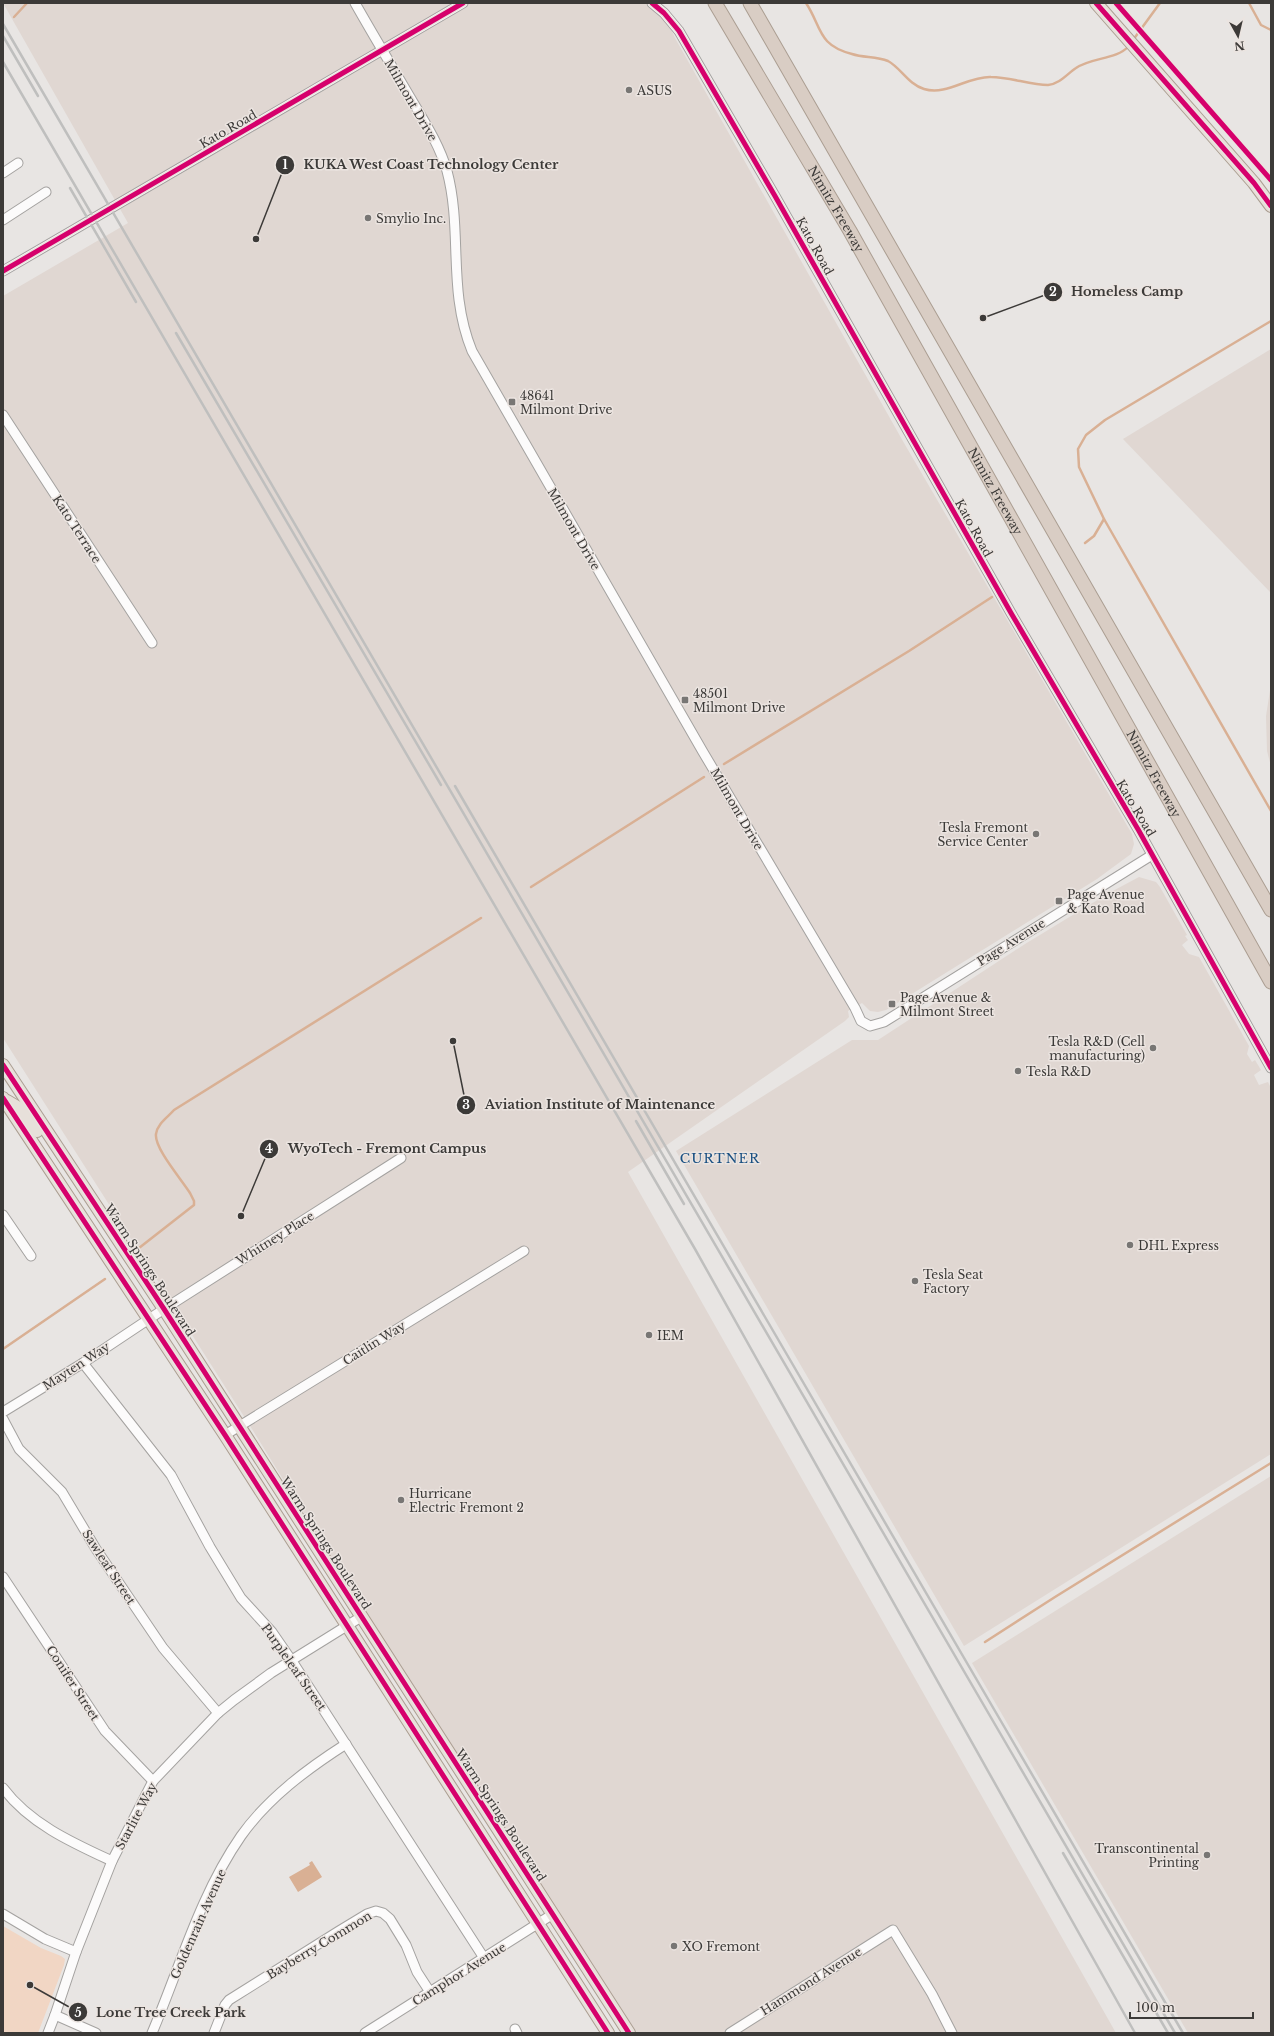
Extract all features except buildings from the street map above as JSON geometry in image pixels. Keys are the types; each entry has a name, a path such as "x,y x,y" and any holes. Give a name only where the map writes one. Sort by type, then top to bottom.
{"highway":[{"name":"Nimitz Freeway","path":"715,3 850,231 1271,982"},
{"path":"750,3 1271,910"}],"main road":[{"path":"1096,3 1254,183 1271,206"},
{"name":"Warm Springs Boulevard","path":"3,1064 164,1309 629,2033"},
{"path":"3,1098 22,1110 49,1149 60,1152"},
{"path":"3,1098 149,1318 346,1626 539,1923 608,2033"}],"street":[{"name":"Milmont Drive","path":"355,3 427,126 439,150 447,171 451,192 459,310 464,332 472,351 703,752 855,1008 861,1021 870,1026"},
{"name":"Kato Road","path":"3,271 463,3"},
{"name":"Kato Road","path":"652,3 664,13 679,31 779,203 1015,620 1152,854 1271,1068"},
{"path":"3,173 18,163"},
{"path":"3,220 46,192"},
{"name":"Kato Terrace","path":"3,415 152,643"},
{"name":"Page Avenue","path":"870,1026 884,1022 1152,854"},
{"name":"Whitney Place","path":"149,1318 401,1158"},
{"path":"3,1215 31,1256"},
{"name":"Caitlin Way","path":"224,1435 524,1251"},
{"name":"Mayten Way","path":"3,1412 83,1363 149,1318"},
{"name":"Purpleleaf Street","path":"83,1363 171,1475 210,1547 241,1598 272,1632 292,1661 484,1958"},
{"name":"Sawleaf Street","path":"3,1419 19,1449 62,1492 96,1549 163,1648 218,1713"},
{"name":"Conifer Street","path":"3,1577 105,1731 153,1781"},
{"name":"Starlite Way","path":"48,2033 76,1952 112,1861 153,1781 218,1713 251,1688 361,1617"},
{"name":"Goldenrain Avenue","path":"152,2033 200,1914 220,1872 241,1836 256,1818 289,1785 346,1744"},
{"path":"3,1788 11,1800 60,1836 112,1861"},
{"name":"Bayberry Common","path":"214,2033 225,2005 229,2000 373,1911 383,1913 390,1919 406,1945 417,1972 430,1992"},
{"path":"3,1914 45,1939 76,1952"},
{"name":"Camphor Avenue","path":"366,2033 553,1914"},
{"name":"Hammond Avenue","path":"730,2033 893,1930 932,1994 952,2033"},
{"path":"55,2015 96,2033"}],"shaded area":[{"path":"3,3 659,3 675,38 904,443 1132,834 1134,844 1131,854 1097,879 886,1010 878,1012 870,1011 862,1003 848,1011 849,1017 845,1021 628,1172 1116,2033 637,2033 395,1661 252,1429 3,1038 3,296 128,223"},
{"path":"1271,349 1271,593 1123,439"},
{"path":"1271,684 1271,766 1267,751 1266,716"},
{"path":"1139,877 1156,882 1160,887 1187,935 1185,936 1188,940 1182,945 1189,954 1199,957 1249,1046 1247,1054 1252,1062 1255,1060 1261,1070 1254,1075 1259,1085 1268,1082 1271,1088 1271,1454 964,1646 676,1151 852,1040 878,1040 1025,944 1109,893"},
{"path":"1271,1476 1271,2033 1188,2033 972,1663"},
{"path":"312,1861 322,1877 298,1892 289,1877 310,1865 309,1863"},
{"path":"3,1926 41,1948 65,1959 38,2033 3,2033"}],"waterway":[{"path":"14,17 27,3"},
{"path":"806,3 822,34 832,46 856,55 879,58 888,61 913,84 924,89 941,90 974,79 991,77 1048,85 1056,83 1082,64 1117,54 1124,51 1129,46"},
{"path":"1133,40 1160,3"},
{"path":"1249,3 1261,25 1271,30"},
{"path":"1271,321 1105,420 1086,435 1078,449 1079,467 1104,519 1271,811"},
{"path":"1085,543 1094,536 1104,519"},
{"path":"724,764 909,651 992,597"},
{"path":"531,887 704,777"},
{"path":"139,1248 194,1205 194,1201 190,1193 169,1164 159,1147 157,1140 156,1134 158,1127 174,1110 481,918"},
{"path":"3,1349 105,1279"},
{"path":"985,1642 1271,1463"}],"railway":[{"path":"3,24 1175,2033"},
{"path":"3,36 38,96"},
{"path":"3,62 695,1249 1135,2033"},
{"path":"70,188 136,302"},
{"path":"176,333 441,785"},
{"path":"455,786 1183,2033"},
{"path":"636,1121 684,1204"},
{"path":"1063,1853 1168,2033"}],"cycle path":[{"path":"3,271 463,3"},
{"path":"652,3 664,13 679,31 775,196 1011,613 1139,831 1271,1068"},
{"path":"1096,3 1254,183 1271,206"},
{"path":"1116,3 1271,180"},
{"path":"3,1065 164,1309 629,2033"},
{"path":"3,1098 225,1435 608,2033"}],"place":[{"name":"ASUS","path":"629,90"},
{"name":"Smylio Inc.","path":"368,218"},
{"name":"KUKA West Coast Technology Center","path":"256,239"},
{"name":"Homeless Camp","path":"983,318"},
{"name":"48641 Milmont Drive","path":"512,402"},
{"name":"48501 Milmont Drive","path":"685,700"},
{"name":"Tesla Fremont Service Center","path":"1036,834"},
{"name":"Page Avenue & Kato Road","path":"1059,901"},
{"name":"Page Avenue & Milmont Street","path":"892,1004"},
{"name":"Aviation Institute of Maintenance","path":"453,1041"},
{"name":"Tesla R&D (Cell manufacturing)","path":"1153,1048"},
{"name":"Tesla R&D","path":"1018,1071"},
{"name":"WyoTech - Fremont Campus","path":"241,1216"},
{"name":"DHL Express","path":"1130,1245"},
{"name":"Tesla Seat Factory","path":"915,1281"},
{"name":"IEM","path":"649,1335"},
{"name":"Hurricane Electric Fremont 2","path":"401,1500"},
{"name":"Transcontinental Printing","path":"1207,1855"},
{"name":"XO Fremont","path":"674,1946"},
{"name":"Lone Tree Creek Park","path":"30,1985"}],"district":[{"name":"CURTNER","path":"720,1158"}]}
